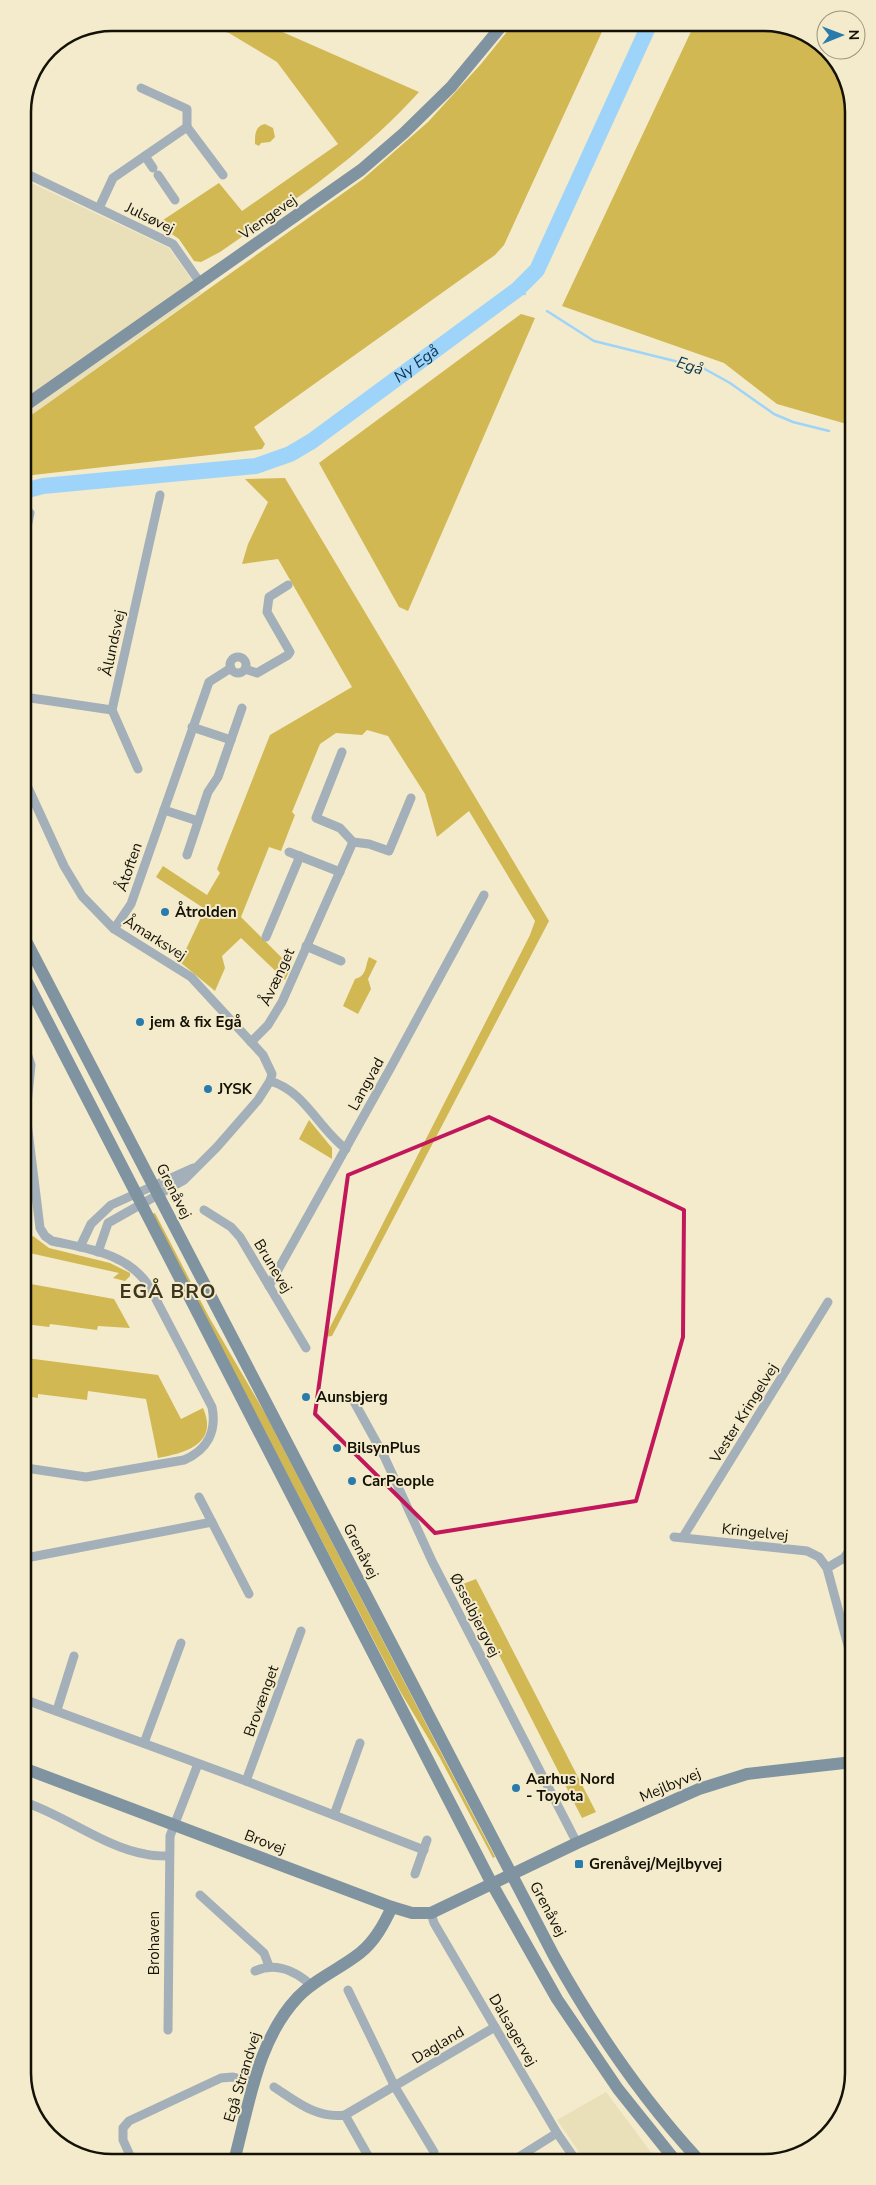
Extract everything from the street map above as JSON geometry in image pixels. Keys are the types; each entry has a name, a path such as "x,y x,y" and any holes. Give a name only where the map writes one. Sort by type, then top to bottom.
{"main road":[{"name":"Viengevej","path":"31,401 361,170 404,133 451,87 497,31"},
{"name":"Grenåvej","path":"31,951 511,1875 593,2022 628,2073 694,2154"},
{"path":"31,990 492,1884 557,2000 618,2089 670,2154"},
{"name":"Mejlbyvej","path":"492,1884 577,1843 699,1789 746,1774 845,1763"},
{"name":"Brovej","path":"31,1771 412,1913 432,1913 492,1884"},
{"name":"Egå Strandvej","path":"236,2154 269,2038 286,2011 311,1985 359,1954 372,1941 392,1907"}],"street":[{"path":"141,88 187,109 187,126 223,175"},
{"path":"99,208 112,178 187,126"},
{"name":"Julsøvej","path":"145,156 176,200"},
{"name":"Julsøvej","path":"31,176 173,244 201,284"},
{"name":"Ålundsvej","path":"112,710 160,495"},
{"name":"Åtoften","path":"230,668 237,673 245,669 257,673 288,655 290,652 267,612 269,597 288,585"},
{"name":"Åtoften","path":"114,929 132,904 209,682 230,668 231,661 237,657 244,661 245,669"},
{"path":"31,698 112,710 138,769"},
{"path":"187,855 208,792 218,777 242,708"},
{"path":"192,727 230,740"},
{"path":"342,752 316,818 340,828 353,842 369,844 389,851 411,798"},
{"name":"Åmarksvej","path":"31,794 64,866 82,896 114,929 192,977 251,1042 270,1066 270,1081"},
{"path":"164,810 198,821"},
{"name":"Åvænget","path":"251,1042 276,1014 353,842"},
{"path":"289,852 340,872"},
{"name":"Åvænget","path":"266,938 300,856"},
{"name":"Langvad","path":"268,1286 346,1149 484,895"},
{"name":"Åvænget","path":"306,946 342,961"},
{"path":"80,1248 90,1224 100,1212 138,1199 155,1190 193,1168 217,1147 258,1100 270,1081 283,1085 295,1094 346,1149"},
{"path":"31,1155 40,1228 45,1236 52,1241 118,1258 141,1274 212,1408 214,1417 211,1435 200,1450 184,1460 101,1475 73,1477 31,1469"},
{"path":"98,1252 108,1223 138,1199"},
{"name":"Brunevej","path":"204,1210 231,1227 306,1348"},
{"name":"Vester Kringelvej","path":"678,1537 828,1302"},
{"name":"Øsselbjergvej","path":"352,1398 384,1456 432,1561 577,1843"},
{"path":"199,1497 249,1594"},
{"path":"31,1557 212,1522"},
{"name":"Kringelvej","path":"678,1537 806,1551 819,1557 827,1568"},
{"path":"845,1557 827,1568 845,1637"},
{"name":"Brovænget","path":"246,1781 301,1631"},
{"path":"144,1743 181,1643"},
{"path":"57,1710 74,1656"},
{"path":"31,1702 246,1781 424,1850"},
{"path":"334,1815 360,1743"},
{"path":"174,1824 198,1764"},
{"path":"31,1804 46,1809 115,1844 143,1854 168,1856"},
{"name":"Brohaven","path":"168,2030 168,1856 170,1836 174,1824"},
{"path":"415,1874 427,1840"},
{"path":"200,1896 264,1953 269,1966"},
{"name":"Dalsagervej","path":"432,1913 434,1923 572,2154"},
{"path":"255,1971 269,1966 297,1974 311,1985"},
{"path":"348,1990 394,2087 434,2152"},
{"name":"Dagland","path":"345,2115 495,2027"},
{"path":"129,2154 123,2140 122,2128 129,2121 221,2078 234,2077 255,2083"},
{"path":"274,2087 315,2113 333,2117 345,2115 368,2154"},
{"path":"523,2154 557,2132"}],"highlighted area":[{"path":"489,1117 684,1210 683,1337 636,1501 435,1533 315,1414 348,1175"}],"shaded area":[{"path":"223,31 280,31 419,92 373,138 324,178 220,252 201,262 194,261 179,239 157,224 219,183 242,211 338,144 277,62"},
{"path":"508,31 602,31 504,245 495,255 254,427 265,444 262,449 31,476 31,415 363,179 428,122 481,64"},
{"path":"691,31 769,31 795,37 816,51 816,60 825,60 834,72 844,102 845,424 777,404 724,363 562,306"},
{"path":"265,124 273,128 275,137 270,142 261,143 259,146 255,144 256,131"},
{"path":"31,183 169,248 201,293 31,415"},
{"path":"521,314 535,318 408,611 399,607 319,463"},
{"path":"285,478 549,921 332,1336 325,1337 530,935 535,921 469,811 437,837 425,794 388,736 367,730 362,735 336,733 320,744 292,812 295,815 281,851 269,847 241,917 291,967 285,980 241,938 222,956 225,968 215,991 180,962 205,909 156,877 163,866 207,895 220,873 217,869 270,735 352,687 278,559 242,564 248,544 268,502 245,479"},
{"path":"369,957 377,961 368,979 371,989 358,1014 343,1006 355,979 364,973"},
{"path":"309,1120 332,1148 332,1159 299,1139"},
{"path":"155,1213 209,1317 266,1415 495,1857 493,1858 440,1758 400,1691 152,1214"},
{"path":"33,1236 49,1248 110,1263 130,1273 130,1276 125,1281 113,1278 119,1273 31,1253 31,1237"},
{"path":"31,1284 114,1299 130,1328 98,1326 97,1330 50,1324 49,1327 31,1325"},
{"path":"31,1359 158,1375 181,1419 203,1408 207,1420 207,1430 197,1445 179,1453 158,1458 146,1399 88,1391 87,1400 38,1394 38,1398 31,1397"},
{"path":"476,1579 596,1812 582,1818 463,1584"},
{"path":"606,2092 652,2154 581,2154 557,2120"}],"waterway":[{"name":"Ny Egå","path":"31,489 43,486 256,466 290,454 312,441 518,289 537,270 646,31"},
{"path":"518,289 525,294"},
{"name":"Egå","path":"547,311 594,341 703,368 730,383 774,414 793,422 829,431"}],"place":[{"name":"Åtrolden","path":"165,912"},
{"name":"jem & fix Egå","path":"140,1022"},
{"name":"JYSK","path":"208,1089"},
{"name":"Aunsbjerg","path":"306,1397"},
{"name":"BilsynPlus","path":"337,1448"},
{"name":"CarPeople","path":"352,1481"},
{"name":"Aarhus Nord - Toyota","path":"516,1788"},
{"name":"Grenåvej/Mejlbyvej","path":"579,1864"}],"district":[{"name":"EGÅ BRO","path":"168,1291"}]}
